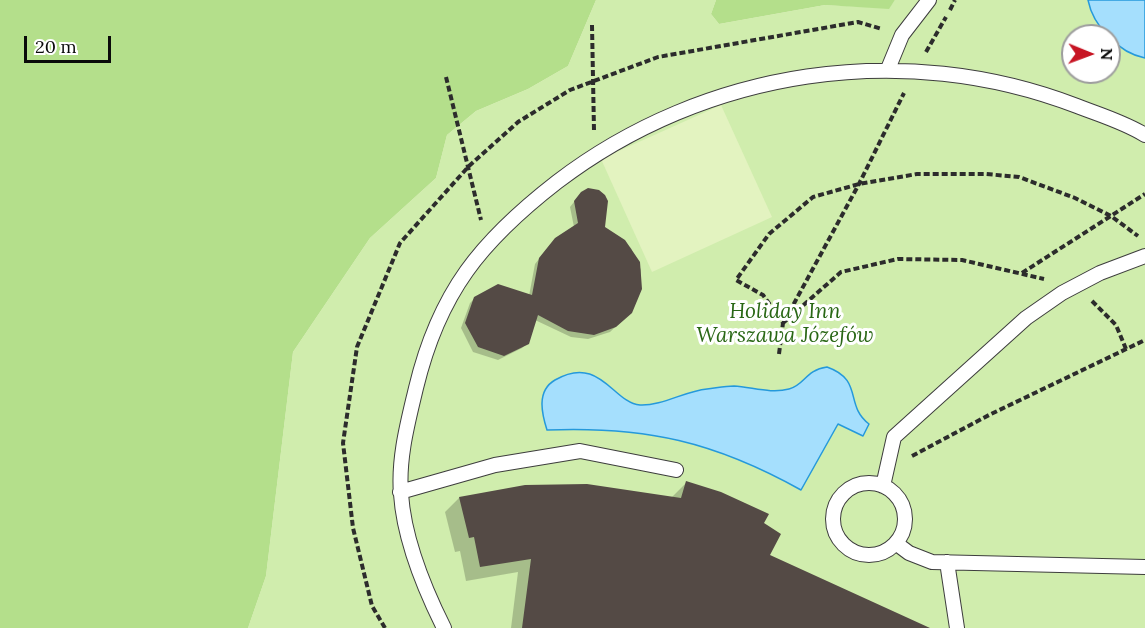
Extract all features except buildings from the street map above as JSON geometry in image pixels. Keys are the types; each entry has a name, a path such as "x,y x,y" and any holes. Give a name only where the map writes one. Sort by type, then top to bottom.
{"lane":[{"path":"888,69 902,35 929,0"},
{"path":"444,628 405,525 400,492 402,457 422,363 448,299 487,244 514,216 595,156 624,136 690,107 764,82 832,72 888,69 978,78 1039,91 1130,126 1145,135"},
{"path":"883,486 894,437 1026,318 1069,289 1100,273 1145,256"},
{"path":"400,492 495,465 580,452 676,470"},
{"path":"867,482 883,486 897,496 904,511 904,528 897,544 882,554 864,556 847,550 836,536 832,518 837,501 849,488 867,482"},
{"path":"897,544 909,553 932,562 1145,567"},
{"path":"947,562 957,628"}],"path":[{"path":"778,354 783,323 859,183 915,70 955,0"},
{"path":"385,628 372,606 352,528 343,443 357,347 400,243 469,166 518,122 570,90 658,57 858,22 902,35"},
{"path":"592,25 595,156"},
{"path":"446,77 487,244"},
{"path":"783,323 763,295 736,280 769,234 813,197 859,183 917,174 986,174 1019,177 1048,187 1110,216 1140,238"},
{"path":"1021,274 1145,194"},
{"path":"783,323 841,272 898,259 962,260 1021,274 1069,289 1097,304 1116,325 1126,349"},
{"path":"886,469 988,415 1145,340"}],"green space":[{"path":"0,0 596,0 568,66 528,89 476,111 447,135 436,178 370,238 293,352 266,576 248,628 0,628"},
{"name":"Holiday Inn Warszawa Józefów","path":"596,0 716,0 711,14 719,24 825,5 889,8 895,0 1145,0 1145,628 248,628 266,576 293,352 370,238 436,178 447,135 476,111 528,89 568,66"},
{"path":"716,0 895,0 889,9 825,5 719,24 711,14"},
{"path":"721,105 772,217 652,272 601,159"}],"water":[{"path":"1088,0 1145,0 1145,58 1121,47 1121,24 1098,24"},
{"path":"827,367 846,379 857,409 869,424 863,436 838,424 801,490 739,460 679,440 616,431 547,430 543,417 542,403 545,390 555,380 570,374 583,373 595,376 630,402 648,405 699,390 724,387 775,391 789,389 814,371"}]}
